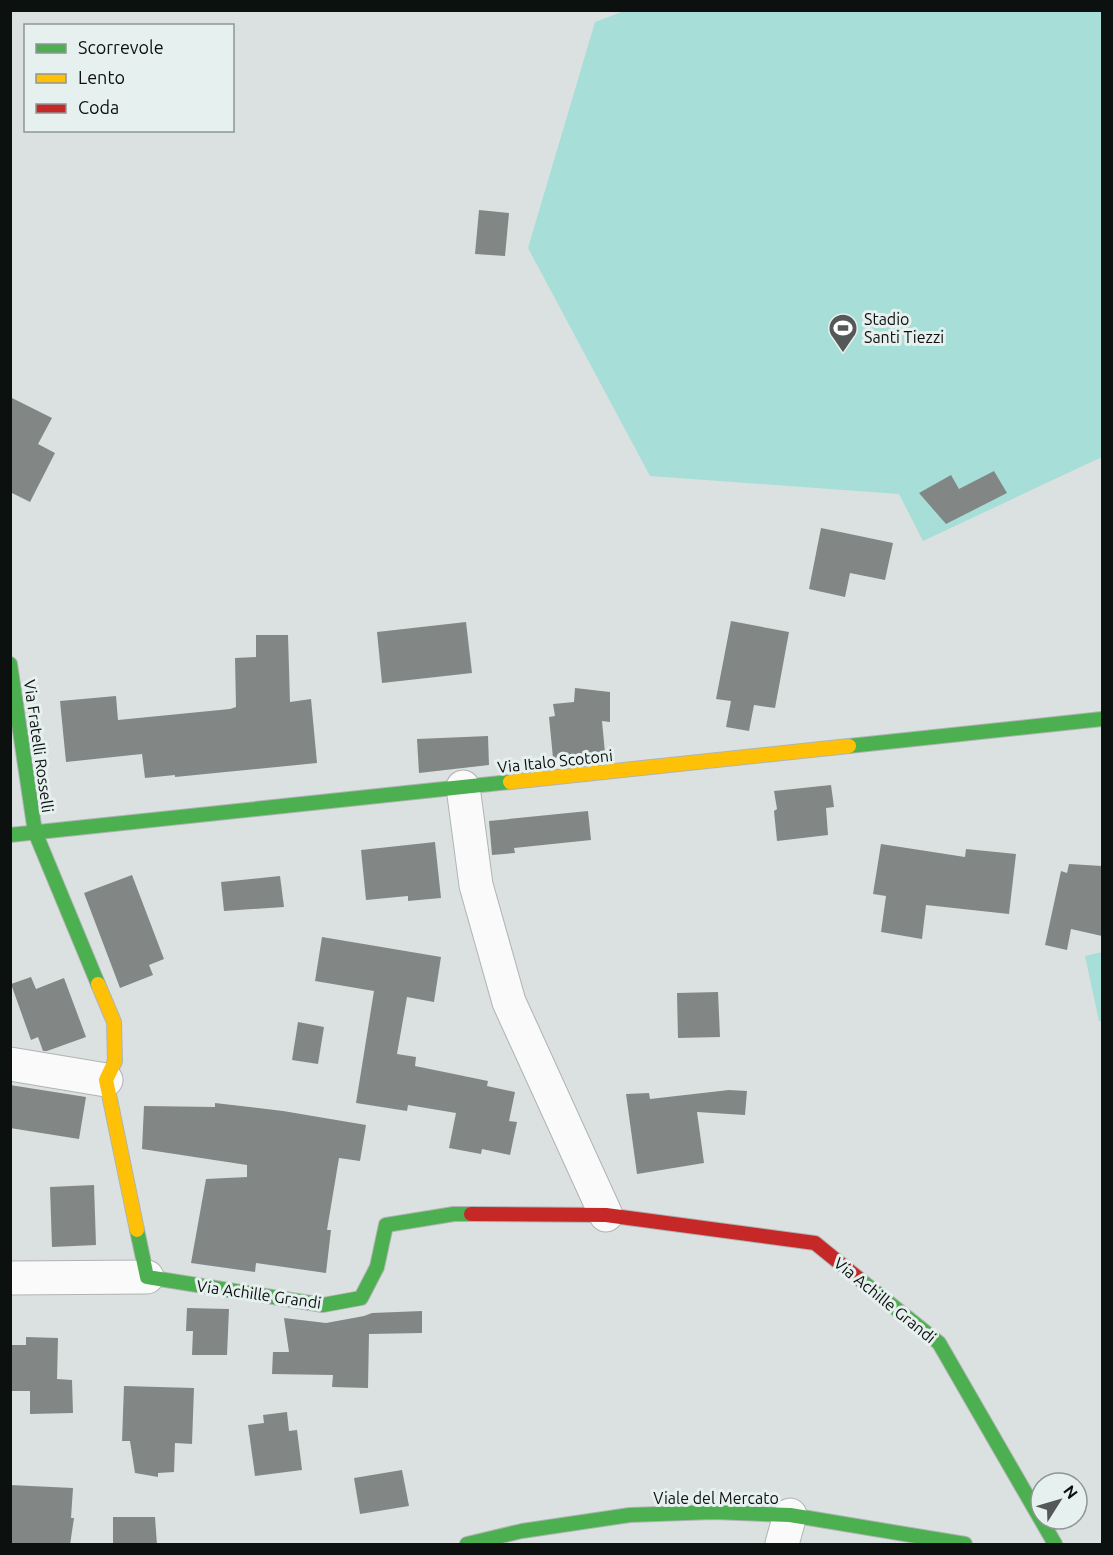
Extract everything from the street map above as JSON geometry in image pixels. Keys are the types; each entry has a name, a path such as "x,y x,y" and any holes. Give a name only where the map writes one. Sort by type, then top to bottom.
{"street":[{"name":"Via Fratelli Rosselli","path":"10,664 35,832"},
{"name":"Via Italo Scotoni","path":"10,835 1102,719"},
{"path":"463,787 476,885 509,1002 606,1215"},
{"path":"35,832 114,1022 115,1061 106,1080 147,1277"},
{"path":"10,1064 106,1080"},
{"name":"Via Achille Grandi","path":"10,1278 147,1277 323,1305 361,1298 377,1267 386,1225 454,1214 606,1215 814,1243 939,1343 1054,1545"},
{"name":"Viale del Mercato","path":"466,1545 522,1531 630,1515 714,1512 786,1530 965,1545"}],"shaded area":[{"name":"Stadio Santi Tiezzi","path":"627,10 1102,11 1102,457 923,541 899,494 650,476 528,248 595,22"},
{"path":"1102,952 1102,1021 1099,1021 1085,956"}],"building":[{"path":"479,210 509,213 505,256 475,254"},
{"path":"10,397 52,418 38,444 55,453 30,502 10,492"},
{"path":"994,471 1007,493 946,524 919,493 951,475 959,489"},
{"path":"821,528 893,543 885,580 850,573 845,597 809,589"},
{"path":"731,621 789,632 775,708 754,705 749,731 726,727 731,701 716,699"},
{"path":"466,622 472,673 382,683 377,632"},
{"path":"256,635 288,635 290,702 311,699 317,763 145,778 142,754 66,762 60,701 116,696 118,720 236,707 235,658 256,657"},
{"path":"575,688 610,692 610,722 602,721 605,753 553,758 549,717 555,716 553,704 574,702"},
{"path":"488,736 489,765 419,773 417,739"},
{"path":"831,785 834,807 826,808 828,835 777,841 774,811 777,809 774,791"},
{"path":"588,811 591,840 514,848 515,853 492,855 489,821"},
{"path":"435,842 441,898 408,901 408,896 366,900 361,850"},
{"path":"881,844 965,857 966,849 1016,854 1009,914 926,905 922,939 881,932 886,896 873,894"},
{"path":"1069,864 1102,866 1102,936 1071,929 1067,950 1045,945 1061,871 1067,873"},
{"path":"132,875 164,959 149,965 153,975 120,988 84,893"},
{"path":"280,876 284,907 224,911 221,882"},
{"path":"322,937 441,957 434,1002 407,997 397,1054 416,1057 415,1066 488,1081 487,1086 515,1092 509,1121 517,1122 510,1155 482,1149 481,1154 449,1148 456,1113 408,1105 407,1111 356,1103 374,991 315,981"},
{"path":"31,977 36,989 64,978 86,1037 47,1051 43,1051 38,1037 31,1040 11,984"},
{"path":"718,992 720,1037 678,1038 677,993"},
{"path":"298,1022 324,1027 318,1064 292,1060"},
{"path":"10,1085 86,1097 79,1139 10,1128"},
{"path":"729,1090 747,1091 745,1115 697,1112 704,1163 637,1174 626,1094 649,1093 650,1099"},
{"path":"215,1103 283,1111 366,1125 360,1161 339,1158 327,1230 331,1230 326,1273 256,1263 255,1272 191,1263 206,1179 247,1177 247,1165 142,1149 144,1106 215,1107"},
{"path":"94,1185 96,1245 52,1247 50,1187"},
{"path":"187,1308 229,1309 227,1355 192,1355 193,1331 186,1331"},
{"path":"422,1311 422,1333 369,1334 368,1388 332,1387 333,1375 272,1374 273,1352 289,1352 284,1318 326,1323 372,1313"},
{"path":"26,1337 58,1338 57,1379 72,1380 73,1413 30,1414 30,1391 10,1391 10,1345 26,1345"},
{"path":"124,1386 194,1388 192,1444 175,1443 174,1472 158,1473 158,1477 135,1473 130,1441 122,1441"},
{"path":"287,1412 289,1431 297,1430 302,1470 255,1476 248,1425 264,1423 263,1415"},
{"path":"402,1470 409,1506 360,1514 354,1478"},
{"path":"10,1485 73,1488 71,1518 74,1518 70,1545 10,1545"},
{"path":"113,1517 155,1517 157,1545 113,1545"}],"traffic: fast":[{"path":"10,664 35,832 98,984"},
{"path":"849,746 1102,719"},
{"path":"10,835 510,782"},
{"path":"137,1230 147,1277 323,1305 361,1298 377,1267 386,1225 454,1214 471,1214"},
{"path":"858,1278 939,1343 1055,1544"},
{"path":"467,1544 522,1531 630,1515 714,1512 790,1515 965,1544"}],"traffic: slow":[{"path":"510,782 849,746"},
{"path":"98,984 114,1022 115,1061 106,1080 137,1230"}],"traffic: jam":[{"path":"471,1214 606,1215 815,1243 858,1278"}],"place":[{"name":"Stadio Santi Tiezzi","path":"843,354"}]}
